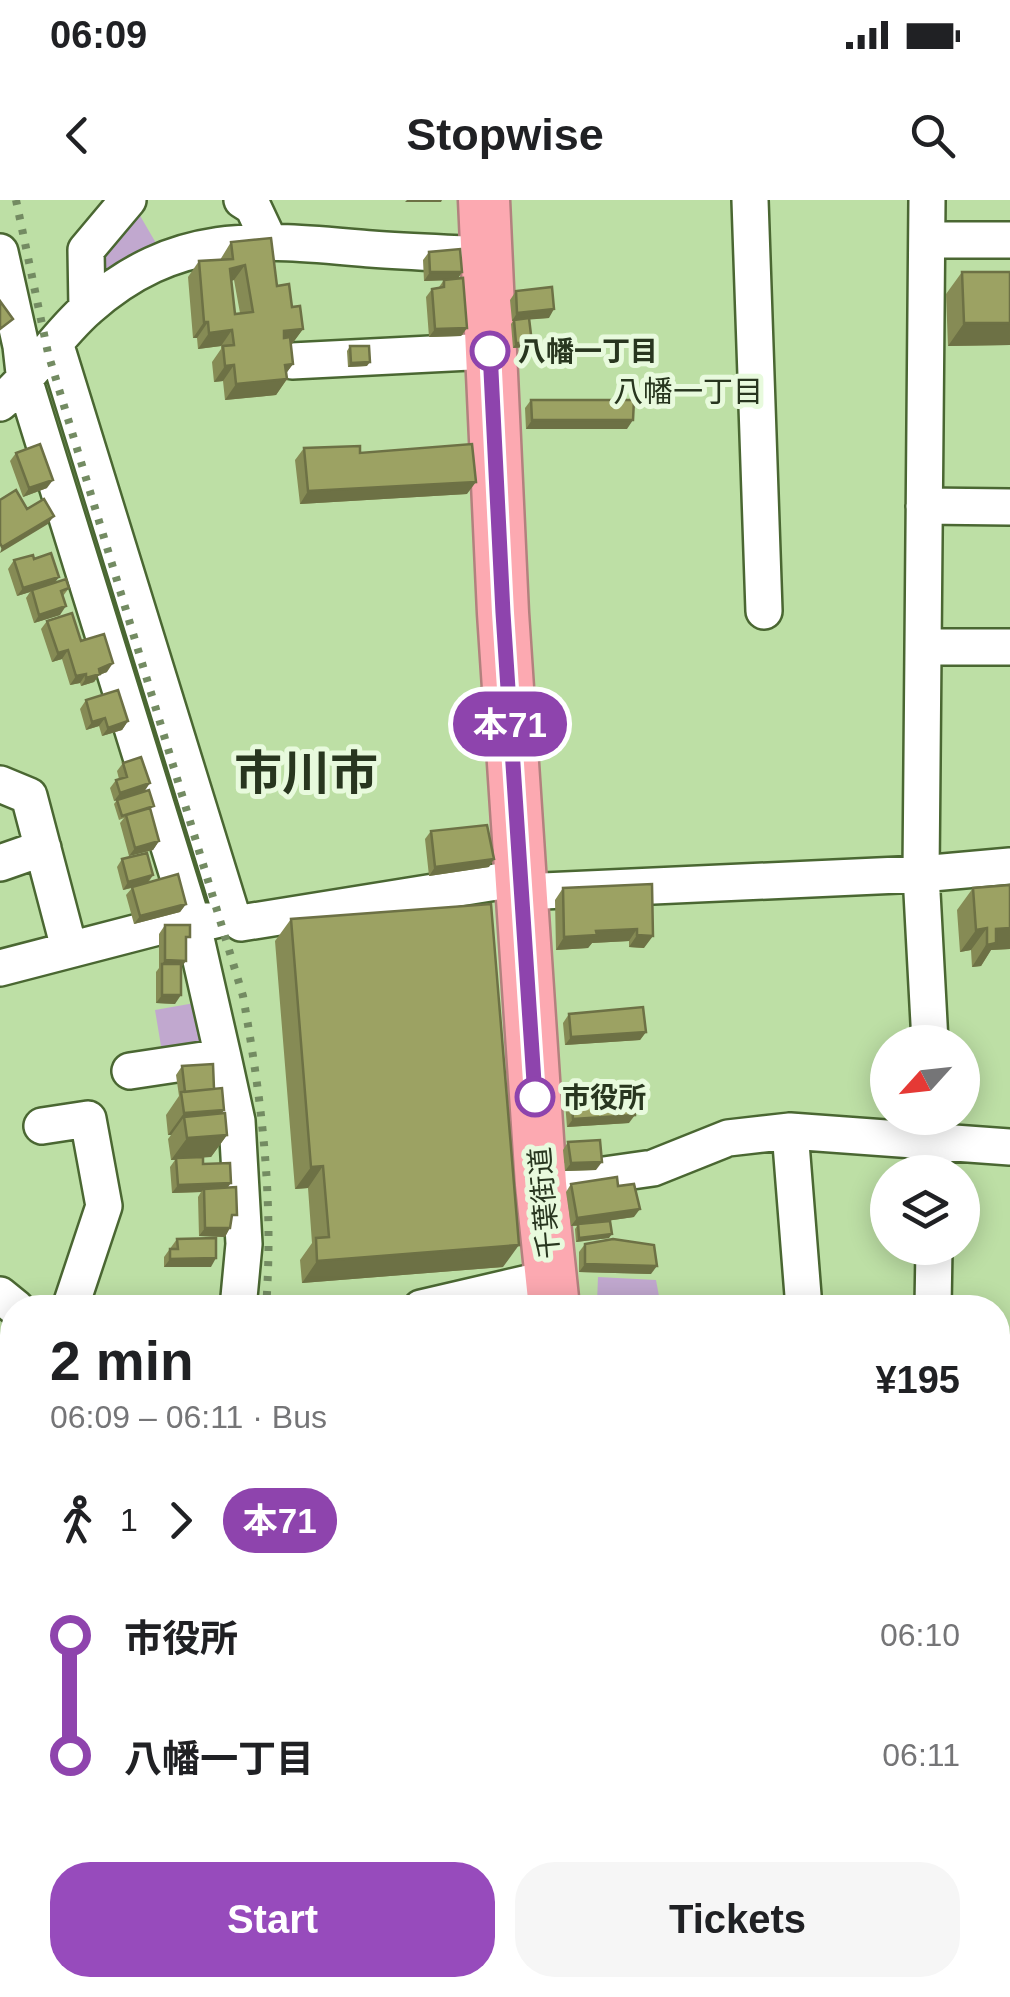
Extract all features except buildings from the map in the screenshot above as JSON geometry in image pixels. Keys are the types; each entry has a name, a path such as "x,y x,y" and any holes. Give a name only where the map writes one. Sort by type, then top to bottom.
{"highway":[{"name":"千葉街道","path":"484,200 521,885 552,1292"}],"street":[{"path":"87,309 86,250 128,200"},
{"path":"242,200 253,207 268,240"},
{"path":"750,200 764,611"},
{"path":"927,200 921,874 929,1025"},
{"path":"11,385 56,346 87,309 148,265 221,243 268,240 486,255"},
{"path":"927,240 1010,240"},
{"path":"0,252 21,346 11,385 192,922 223,1057 237,1121 244,1244 239,1295"},
{"path":"56,346 232,916 241,922 521,885 921,874 1010,866"},
{"path":"292,361 490,351"},
{"path":"924,506 1010,506"},
{"path":"923,647 1010,646"},
{"path":"14,790 43,848 68,948"},
{"path":"0,863 43,848"},
{"path":"0,968 182,921 232,916"},
{"path":"130,1071 223,1057"},
{"path":"42,1126 88,1118 104,1206 74,1295"},
{"path":"541,1184 653,1168 728,1138 790,1131 1010,1147"},
{"path":"790,1131 803,1295"},
{"path":"934,1265 934,1295"}],"shaded area":[{"path":"135,207 160,250 98,289 94,255"},
{"path":"206,1001 214,1050 163,1058 155,1010"},
{"path":"598,1277 656,1280 659,1295 597,1295"}],"railway":[{"path":"16,200 48,353 243,996 265,1151 267,1295"}],"bus line":[{"name":"本71","path":"490,351 535,1097"}],"place":[{"name":"八幡一丁目","path":"490,351"},
{"name":"市役所","path":"535,1097"}],"district":[{"name":"八幡一丁目","path":"688,392"},
{"name":"市川市","path":"306,773"}]}
